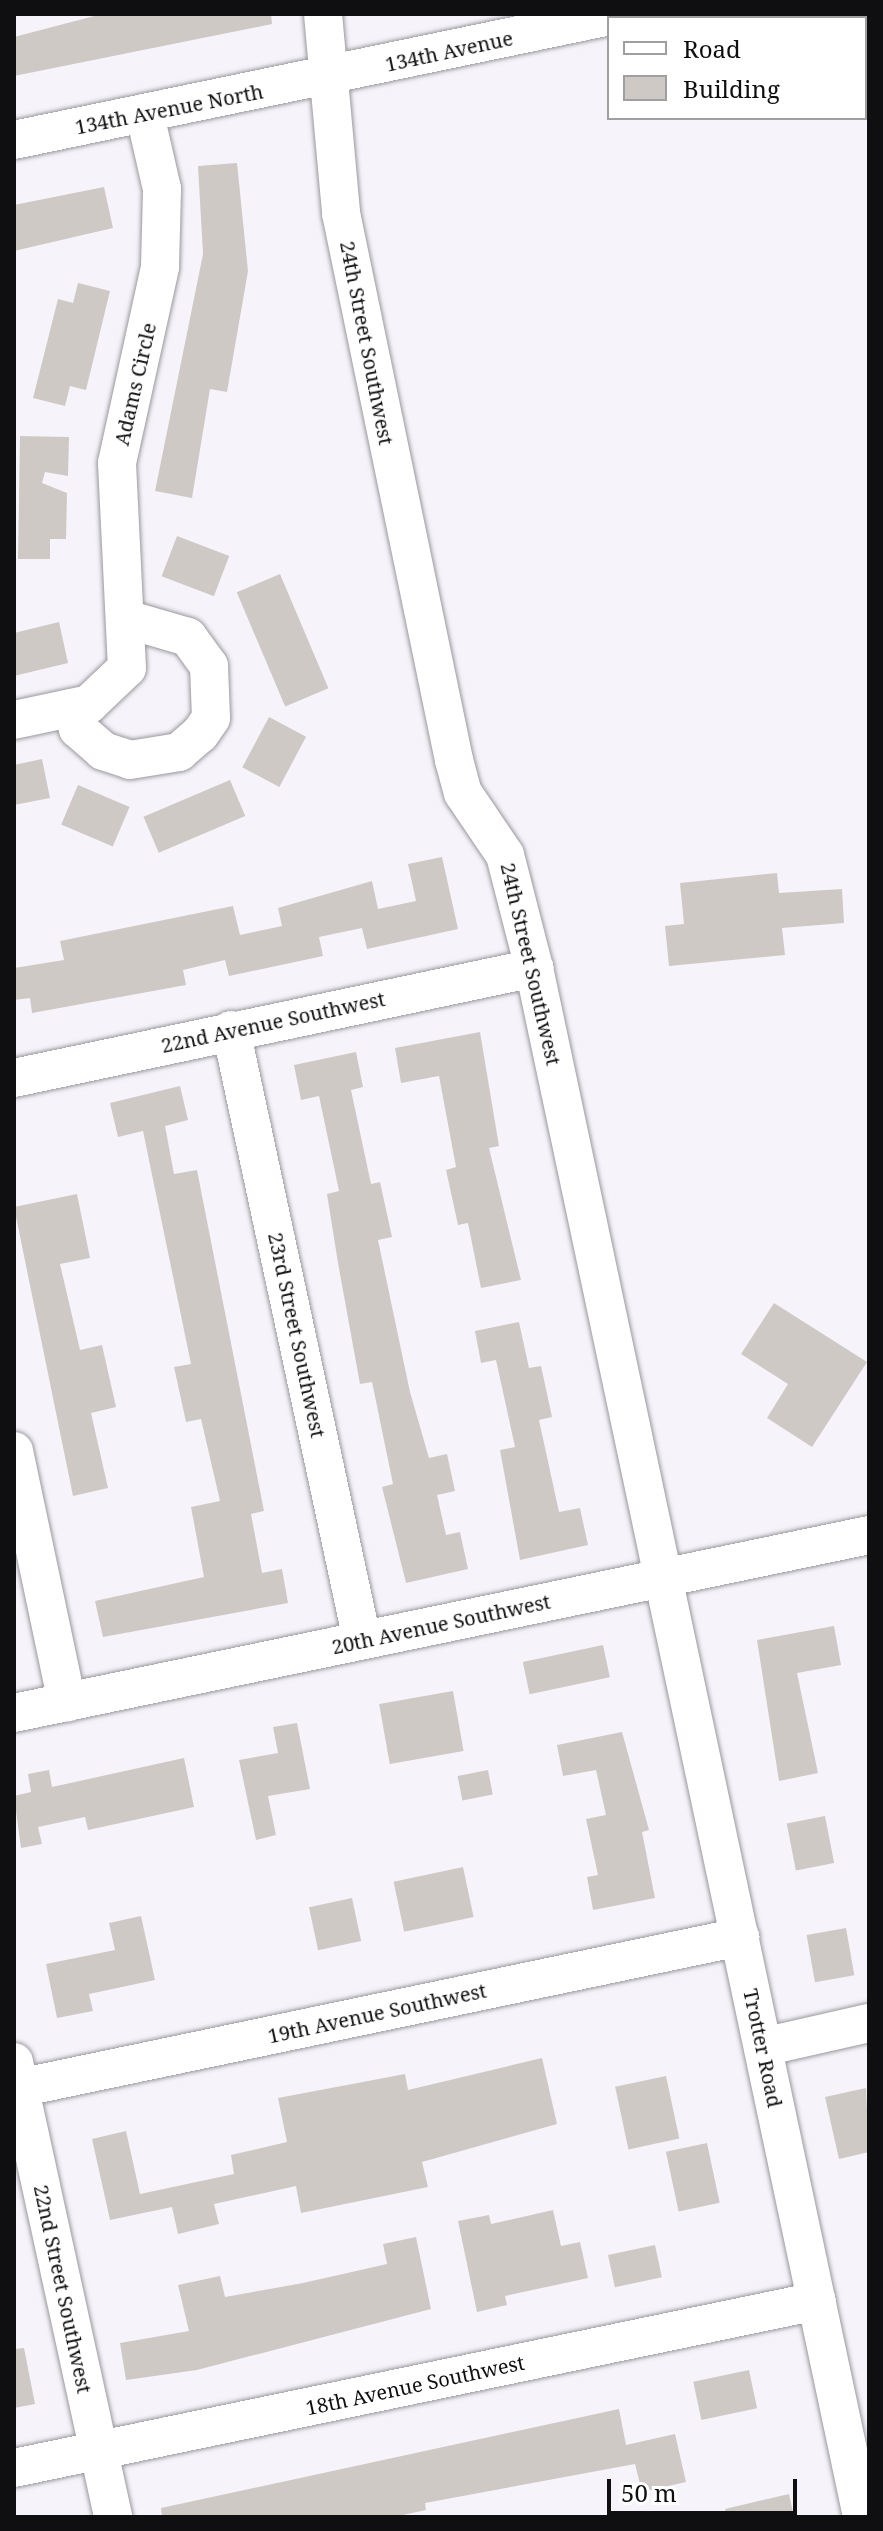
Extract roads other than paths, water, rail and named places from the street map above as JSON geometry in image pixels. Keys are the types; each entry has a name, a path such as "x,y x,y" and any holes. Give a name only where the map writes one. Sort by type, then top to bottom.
{"street":[{"name":"24th Street Southwest","path":"323,14 324,78 347,241 454,760 463,793 505,855 534,968 665,1578"},
{"name":"134th Avenue","path":"324,78 607,17"},
{"name":"134th Avenue North","path":"14,140 324,78"},
{"name":"Adams Circle","path":"14,720 89,704 127,668 129,620 118,565 117,463 160,251 162,189 145,115"},
{"path":"72,708 78,729 103,751 130,760 179,752 211,718 209,666 188,637 129,620"},
{"name":"22nd Avenue Southwest","path":"14,1078 534,968"},
{"name":"23rd Street Southwest","path":"231,1030 362,1640"},
{"path":"14,1451 67,1702"},
{"name":"20th Avenue Southwest","path":"14,1713 869,1535"},
{"name":"Trotter Road","path":"665,1578 862,2517"},
{"name":"19th Avenue Southwest","path":"16,2079 740,1937"},
{"path":"763,2047 869,2023"},
{"name":"22nd Street Southwest","path":"16,2079 113,2517"},
{"name":"18th Avenue Southwest","path":"14,2468 817,2301"}]}
